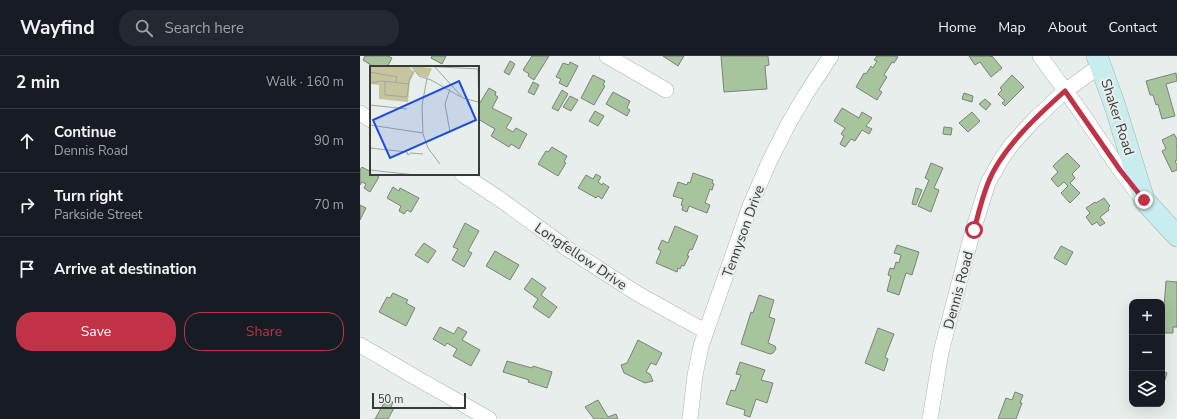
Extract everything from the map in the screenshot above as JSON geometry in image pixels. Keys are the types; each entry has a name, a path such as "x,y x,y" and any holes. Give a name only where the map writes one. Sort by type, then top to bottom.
{"main road":[{"name":"Shaker Road","path":"1099,61 1144,200 1177,236"}],"street":[{"path":"607,56 666,90"},
{"name":"Tennyson Drive","path":"690,419 695,375 705,331 748,212 760,183 790,121 810,87 832,56"},
{"path":"1040,56 1120,170 1144,200"},
{"name":"Dennis Road","path":"930,419 941,352 988,183 1002,158 1013,143 1034,120 1099,61"},
{"path":"360,113 370,119"},
{"name":"Longfellow Drive","path":"464,175 504,202 568,249 638,294 705,331"},
{"path":"360,345 489,419"}],"building":[{"path":"365,56 388,56 392,58 388,66 372,66 363,60"},
{"path":"432,56 446,56 442,64 431,58"},
{"path":"532,56 549,56 534,80 523,70"},
{"path":"663,56 684,56 678,66"},
{"path":"721,56 768,56 769,65 765,66 767,89 724,92"},
{"path":"877,56 898,57 894,63 892,62 884,75 887,77 879,90 882,92 877,100 856,87 864,73 866,74 871,66 873,68 877,61 874,60"},
{"path":"969,56 992,56 1002,68 991,77 980,62 975,65"},
{"path":"510,61 515,64 509,75 504,72"},
{"path":"570,62 578,66 567,87 559,83 561,79 556,77 563,63 569,65"},
{"path":"1176,73 1177,81 1166,84 1175,116 1162,119 1158,104 1156,105 1153,95 1150,95 1146,81"},
{"path":"593,75 605,81 603,85 605,86 594,105 581,98"},
{"path":"1012,75 1024,87 1005,106 1002,103 1005,101 998,94 1002,90 1000,88"},
{"path":"533,82 539,85 534,95 528,92"},
{"path":"489,88 496,92 495,95 498,97 492,108 512,118 506,128 513,132 516,128 527,134 519,149 511,144 509,147 491,136 495,129 479,120 479,104"},
{"path":"562,90 568,94 558,111 552,108"},
{"path":"613,92 630,101 627,108 630,110 627,116 606,104"},
{"path":"964,93 973,96 972,102 962,99"},
{"path":"570,96 578,100 571,111 563,107"},
{"path":"985,99 991,104 986,110 979,104"},
{"path":"842,108 859,118 862,112 872,118 866,126 872,129 869,134 862,130 855,141 851,139 845,147 840,144 844,136 841,134 845,128 834,121"},
{"path":"595,111 604,116 598,126 589,121"},
{"path":"972,112 980,121 968,132 959,123"},
{"path":"944,127 952,128 951,135 943,134"},
{"path":"1174,134 1177,139 1177,160 1175,161 1177,170 1172,172 1162,151 1166,149 1162,140"},
{"path":"552,147 567,156 564,162 566,163 558,176 538,164 546,151 548,152"},
{"path":"1067,153 1080,166 1072,174 1075,178 1070,183 1080,193 1070,203 1061,193 1068,186 1064,182 1058,187 1051,179 1058,172 1053,166"},
{"path":"931,163 943,168 934,188 939,190 931,212 918,206 929,180 925,178"},
{"path":"362,167 370,171 370,175 376,175 379,177 370,192 364,188 366,184 362,182 360,185 360,170"},
{"path":"693,173 713,180 712,183 714,184 712,190 710,189 705,203 710,205 707,213 689,206 687,212 682,210 683,206 681,205 683,199 673,196 678,182 687,185 688,182 690,183"},
{"path":"596,174 601,177 598,182 609,187 602,199 598,196 596,198 578,188 586,175 593,179"},
{"path":"393,187 399,191 400,188 419,198 411,212 407,210 404,214 399,211 401,206 387,198"},
{"path":"916,188 922,190 916,205 912,204"},
{"path":"1104,198 1110,206 1108,208 1109,210 1100,217 1105,223 1100,226 1097,222 1092,225 1086,217 1090,213 1086,208"},
{"path":"360,205 366,208 360,220"},
{"path":"465,223 479,231 468,251 472,253 464,267 452,260 458,249 453,247"},
{"path":"675,226 698,236 692,250 690,249 687,256 689,256 684,266 682,265 680,269 678,268 677,272 656,263 661,251 658,249 662,240 668,243"},
{"path":"424,243 436,251 428,263 415,255"},
{"path":"897,245 919,252 912,275 906,273 899,295 887,291 891,276 888,275 890,268 894,269 896,262 899,263 901,255 894,253"},
{"path":"1061,246 1073,252 1066,265 1054,258"},
{"path":"495,251 519,265 510,280 486,266"},
{"path":"532,278 546,288 541,295 557,307 549,318 533,307 538,299 524,289"},
{"path":"1166,281 1177,282 1177,327 1173,327 1173,333 1165,333"},
{"path":"393,293 408,300 406,303 415,308 406,326 379,312 387,297 390,298"},
{"path":"759,295 774,300 769,317 775,319 768,343 775,346 776,349 770,354 741,344 751,312 753,313"},
{"path":"440,327 454,334 458,327 467,332 462,340 480,350 471,366 453,356 457,349 447,343 445,346 433,339"},
{"path":"878,328 894,334 885,357 888,359 884,371 865,363"},
{"path":"638,340 662,353 656,365 651,363 646,372 650,374 653,381 645,383 624,373 621,365 627,363"},
{"path":"507,361 532,368 533,366 552,372 547,388 528,382 529,380 503,372"},
{"path":"740,362 765,370 761,380 773,383 767,403 756,399 750,417 744,415 745,410 726,404 731,390 735,391 741,375 736,374"},
{"path":"1015,392 1023,395 1020,403 1022,403 1016,419 998,419 1006,398 1012,400"},
{"path":"389,400 393,402 391,407 394,408 388,419 375,419 384,403 387,405"},
{"path":"598,400 608,417 616,414 618,419 594,419 585,407"}],"route":[{"path":"974,230 988,183 1002,158 1013,143 1034,120 1065,91 1120,170 1144,200"}]}
